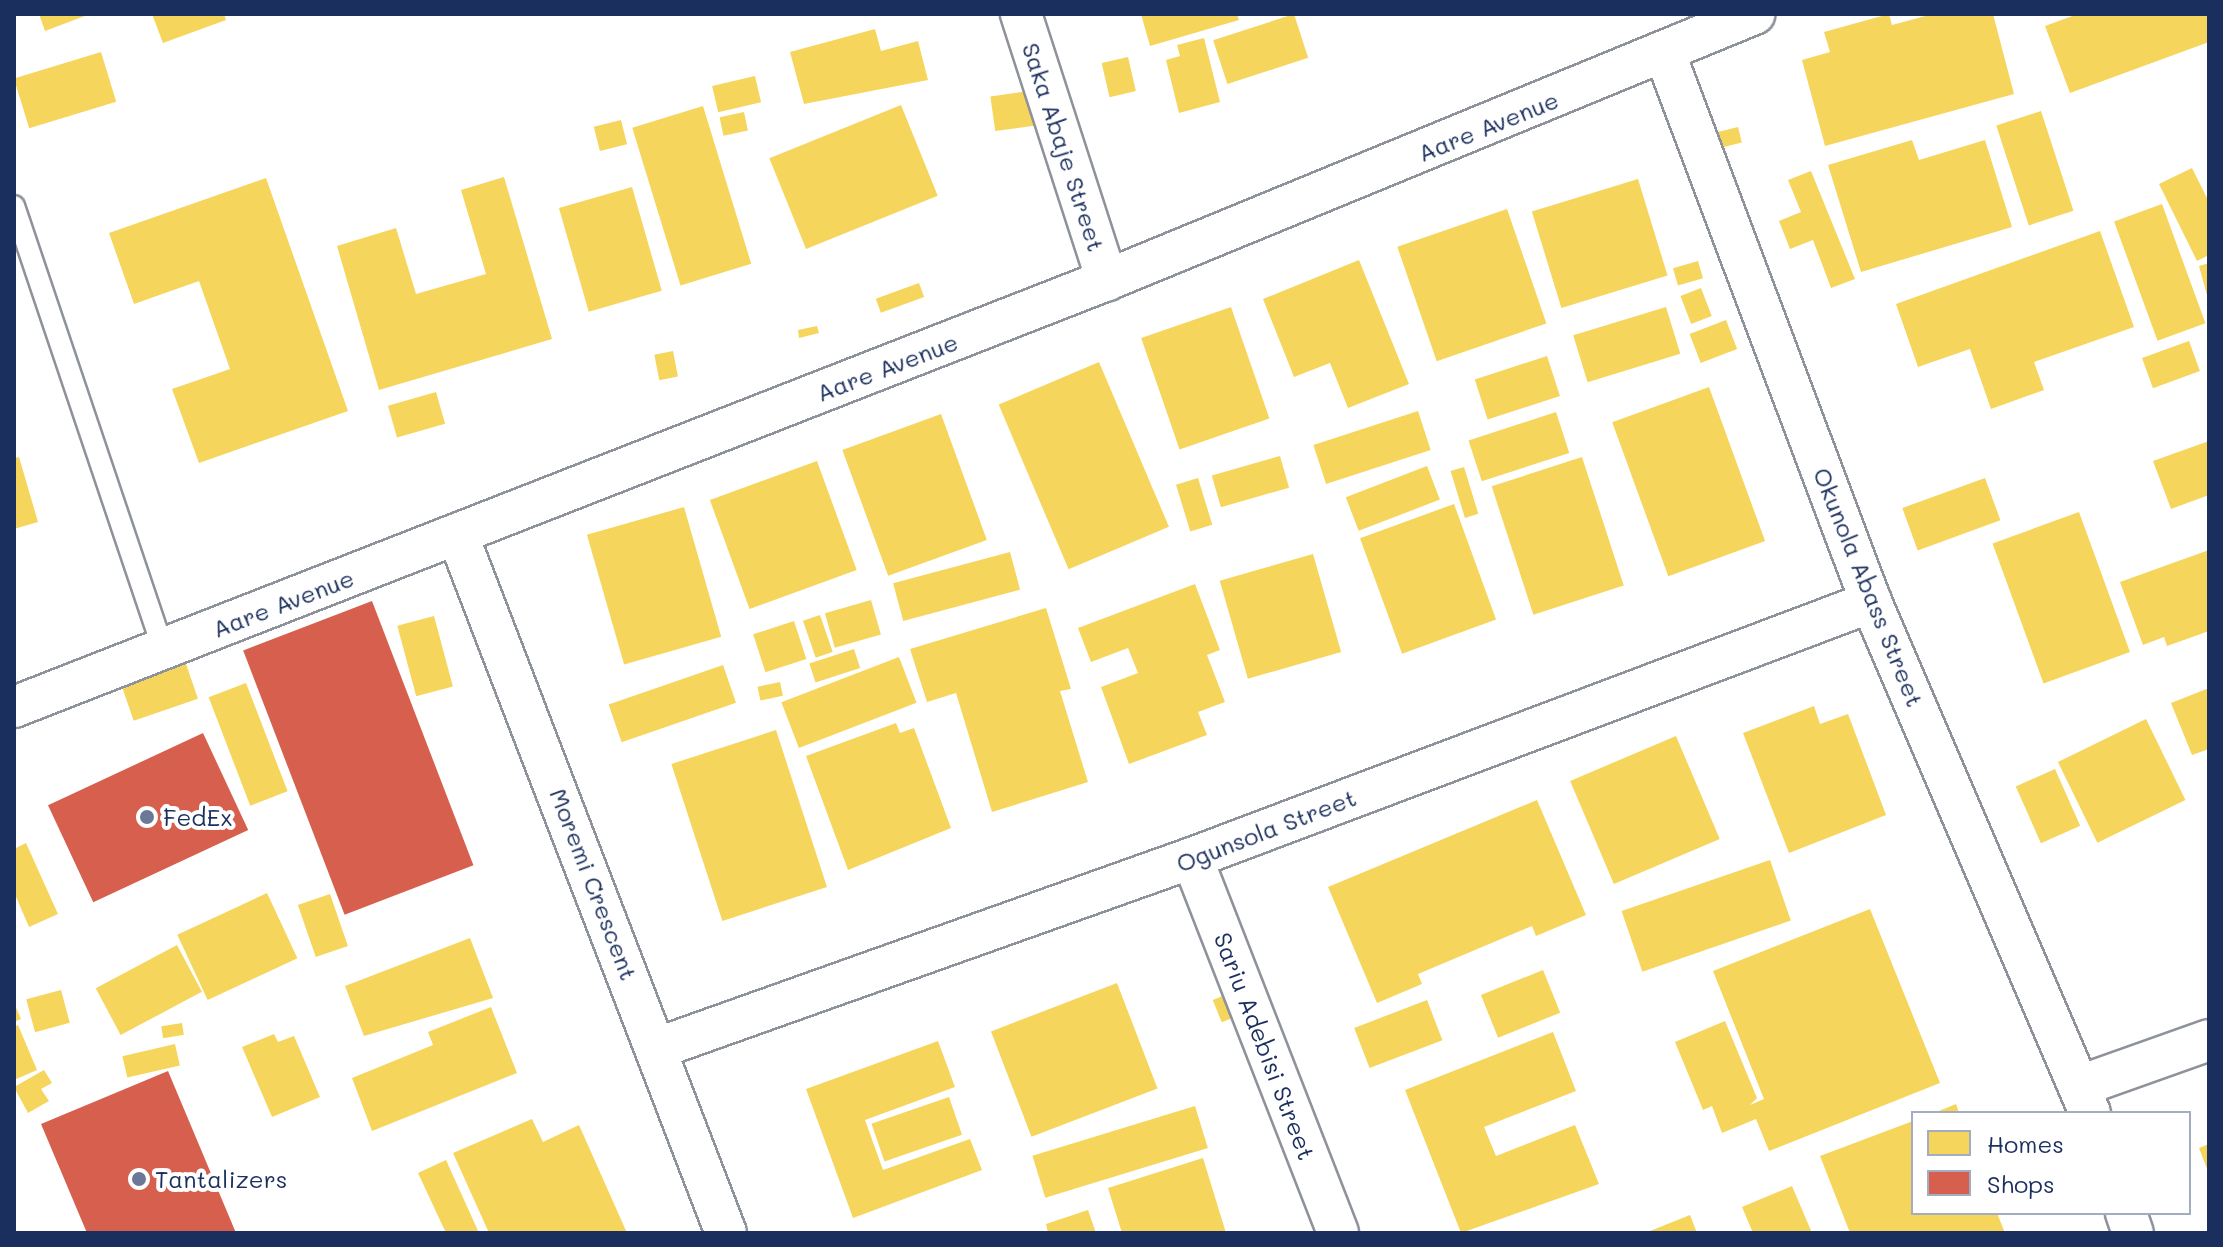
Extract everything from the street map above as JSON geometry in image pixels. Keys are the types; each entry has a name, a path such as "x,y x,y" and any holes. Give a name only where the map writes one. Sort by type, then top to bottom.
{"street":[{"name":"Saka Abaje Street","path":"1021,14 1107,280"},
{"name":"Aare Avenue","path":"14,707 1107,280 1665,54 1754,14"},
{"name":"Okunola Abass Street","path":"1665,54 1871,602 2085,1100"},
{"name":"Moremi Crescent","path":"458,536 658,1048 726,1233"},
{"name":"Ogunsola Street","path":"658,1048 1192,858 1871,602"},
{"name":"Sariu Adebisi Street","path":"1192,858 1338,1233"},
{"path":"2085,1100 2209,1040"}],"lane":[{"path":"14,206 163,650"}],"building: Homes":[{"path":"39,14 90,14 45,31"},
{"path":"152,14 224,14 226,20 163,43"},
{"path":"1141,14 1237,14 1239,20 1150,46"},
{"path":"1294,14 1308,58 1227,84 1213,40"},
{"path":"1889,14 1892,25 1933,14 1993,14 2014,94 1825,146 1802,60 1830,52 1824,32"},
{"path":"2078,14 2209,14 2209,42 2070,93 2045,26"},
{"path":"875,29 881,51 918,41 928,80 804,104 790,52"},
{"path":"1204,38 1220,102 1179,113 1166,60 1180,56 1177,45"},
{"path":"101,52 116,102 29,128 14,79"},
{"path":"1128,57 1136,91 1110,97 1102,63"},
{"path":"755,76 761,102 718,112 712,86"},
{"path":"1029,91 1034,126 995,131 990,96"},
{"path":"901,105 938,196 806,249 769,158"},
{"path":"703,106 751,264 680,285 632,128"},
{"path":"2041,111 2073,211 2029,225 1996,126"},
{"path":"744,112 748,131 723,136 720,117"},
{"path":"621,120 627,144 600,151 594,127"},
{"path":"1738,127 1742,143 1715,149 1711,134"},
{"path":"1912,140 1919,160 1985,140 2012,227 1861,272 1828,165"},
{"path":"2192,168 2209,202 2209,255 2197,261 2159,184"},
{"path":"1811,171 1855,279 1831,288 1813,240 1790,249 1779,221 1801,212 1788,180"},
{"path":"504,177 552,339 379,390 337,246 396,228 416,294 486,274 461,190"},
{"path":"266,178 348,411 199,463 172,389 230,369 199,281 134,304 109,233"},
{"path":"1638,179 1668,276 1561,308 1532,211"},
{"path":"632,187 662,291 589,312 559,208"},
{"path":"2162,204 2205,323 2158,341 2114,221"},
{"path":"1507,209 1546,323 1437,361 1397,247"},
{"path":"2100,231 2134,327 2034,362 2044,390 1991,409 1970,349 1918,367 1896,304"},
{"path":"1359,260 1409,384 1348,408 1330,363 1294,377 1263,299"},
{"path":"1698,261 1703,278 1678,285 1673,268"},
{"path":"2209,263 2209,298 2208,299 2199,266"},
{"path":"919,283 924,297 881,313 876,299"},
{"path":"1701,288 1712,316 1691,324 1680,296"},
{"path":"1231,307 1269,419 1180,450 1141,338"},
{"path":"1666,307 1680,354 1588,382 1573,335"},
{"path":"1726,320 1737,349 1701,363 1690,334"},
{"path":"817,326 819,333 799,338 798,330"},
{"path":"2189,341 2200,371 2153,388 2142,358"},
{"path":"673,351 678,377 659,380 654,355"},
{"path":"1547,356 1560,396 1488,419 1475,379"},
{"path":"1099,362 1169,527 1069,569 999,405"},
{"path":"1709,387 1765,541 1668,576 1612,422"},
{"path":"436,392 445,424 397,438 388,406"},
{"path":"1418,411 1431,450 1326,484 1313,445"},
{"path":"1556,412 1569,453 1482,481 1469,440"},
{"path":"941,414 987,540 888,576 842,450"},
{"path":"2209,441 2209,495 2171,509 2153,461"},
{"path":"1280,456 1289,488 1221,507 1212,476"},
{"path":"19,457 38,522 14,529 14,458"},
{"path":"1582,457 1624,585 1533,615 1492,486"},
{"path":"817,461 857,570 750,609 710,500"},
{"path":"1427,466 1440,500 1359,531 1346,497"},
{"path":"1464,467 1478,514 1465,518 1451,471"},
{"path":"1198,478 1212,525 1190,532 1176,485"},
{"path":"1985,478 2000,520 1918,550 1902,508"},
{"path":"1454,504 1496,620 1402,654 1360,538"},
{"path":"684,507 721,637 624,665 587,535"},
{"path":"2079,512 2130,652 2044,683 1993,543"},
{"path":"2209,550 2209,631 2167,646 2164,637 2143,645 2120,582"},
{"path":"1010,552 1020,590 903,621 893,583"},
{"path":"1313,554 1341,652 1248,679 1220,581"},
{"path":"1195,584 1220,650 1207,655 1225,702 1198,712 1207,735 1129,764 1101,687 1138,673 1128,648 1091,662 1078,628"},
{"path":"871,600 881,635 835,648 825,613"},
{"path":"1046,608 1071,689 1060,691 1088,782 992,812 956,693 927,702 910,649"},
{"path":"820,615 833,652 816,658 803,621"},
{"path":"434,616 453,687 416,696 397,626"},
{"path":"794,621 806,659 765,672 753,634"},
{"path":"854,649 860,668 815,683 809,664"},
{"path":"899,657 917,703 799,748 781,702"},
{"path":"184,658 198,699 134,721 120,680"},
{"path":"723,665 736,703 622,742 609,704"},
{"path":"780,682 783,696 760,700 758,687"},
{"path":"246,683 288,791 250,806 209,697"},
{"path":"2209,688 2209,749 2192,755 2171,703"},
{"path":"1814,706 1820,724 1848,714 1886,815 1789,853 1743,733"},
{"path":"2146,719 2185,800 2097,843 2058,762"},
{"path":"896,723 900,733 914,728 951,828 848,870 806,756"},
{"path":"776,730 827,887 722,921 671,764"},
{"path":"1676,736 1720,839 1614,884 1570,781"},
{"path":"2055,769 2080,826 2041,843 2016,786"},
{"path":"1537,800 1586,915 1536,936 1532,926 1418,974 1422,984 1377,1003 1328,887"},
{"path":"26,843 58,914 29,927 14,892 14,849"},
{"path":"1770,860 1791,921 1642,972 1622,911"},
{"path":"267,893 297,958 208,1000 177,935"},
{"path":"330,894 348,946 316,957 298,905"},
{"path":"1870,909 1940,1083 1769,1151 1756,1119 1722,1133 1712,1106 1703,1110 1675,1042 1725,1021 1757,1098 1750,1105 1764,1099 1713,971"},
{"path":"470,938 493,998 364,1036 345,986"},
{"path":"177,945 202,992 121,1035 96,988"},
{"path":"1543,970 1560,1013 1498,1038 1481,995"},
{"path":"1117,983 1157,1088 1031,1137 991,1031"},
{"path":"61,990 70,1023 35,1032 26,999"},
{"path":"1235,991 1244,1013 1222,1022 1213,1000"},
{"path":"1427,1000 1442,1040 1370,1068 1354,1028"},
{"path":"14,1003 21,1019 14,1022"},
{"path":"491,1007 517,1073 372,1131 352,1078 433,1045 428,1032"},
{"path":"182,1023 184,1035 163,1038 161,1026"},
{"path":"18,1025 37,1070 14,1080 14,1027"},
{"path":"1553,1032 1576,1091 1484,1127 1496,1156 1575,1125 1599,1184 1461,1233 1405,1090"},
{"path":"274,1034 278,1042 294,1036 320,1097 272,1117 242,1047"},
{"path":"938,1041 955,1087 865,1120 883,1170 970,1139 982,1170 853,1218 806,1089"},
{"path":"175,1044 180,1065 127,1078 122,1056"},
{"path":"44,1070 52,1083 41,1089 49,1101 28,1113 14,1087"},
{"path":"949,1097 962,1135 884,1162 871,1124"},
{"path":"1956,1104 1958,1111 1939,1111"},
{"path":"1195,1106 1208,1148 1045,1198 1032,1156"},
{"path":"532,1119 543,1142 579,1125 627,1233 489,1233 453,1153"},
{"path":"1911,1122 1911,1215 1998,1215 2005,1233 1850,1233 1820,1156"},
{"path":"2209,1144 2209,1174 2199,1148"},
{"path":"1203,1158 1226,1233 1122,1233 1108,1188"},
{"path":"446,1160 479,1233 446,1233 418,1173"},
{"path":"1792,1186 1812,1233 1753,1233 1742,1207"},
{"path":"1088,1210 1096,1233 1048,1233 1046,1224"},
{"path":"1690,1215 1697,1233 1645,1233"}],"building: Shops":[{"path":"372,601 473,865 345,915 243,650"},
{"name":"FedEx","path":"203,733 248,830 93,902 48,805"},
{"name":"Tantalizers","path":"168,1071 236,1233 87,1233 41,1124"}],"place":[{"name":"FedEx","path":"147,817"},
{"name":"Tantalizers","path":"139,1179"}]}
